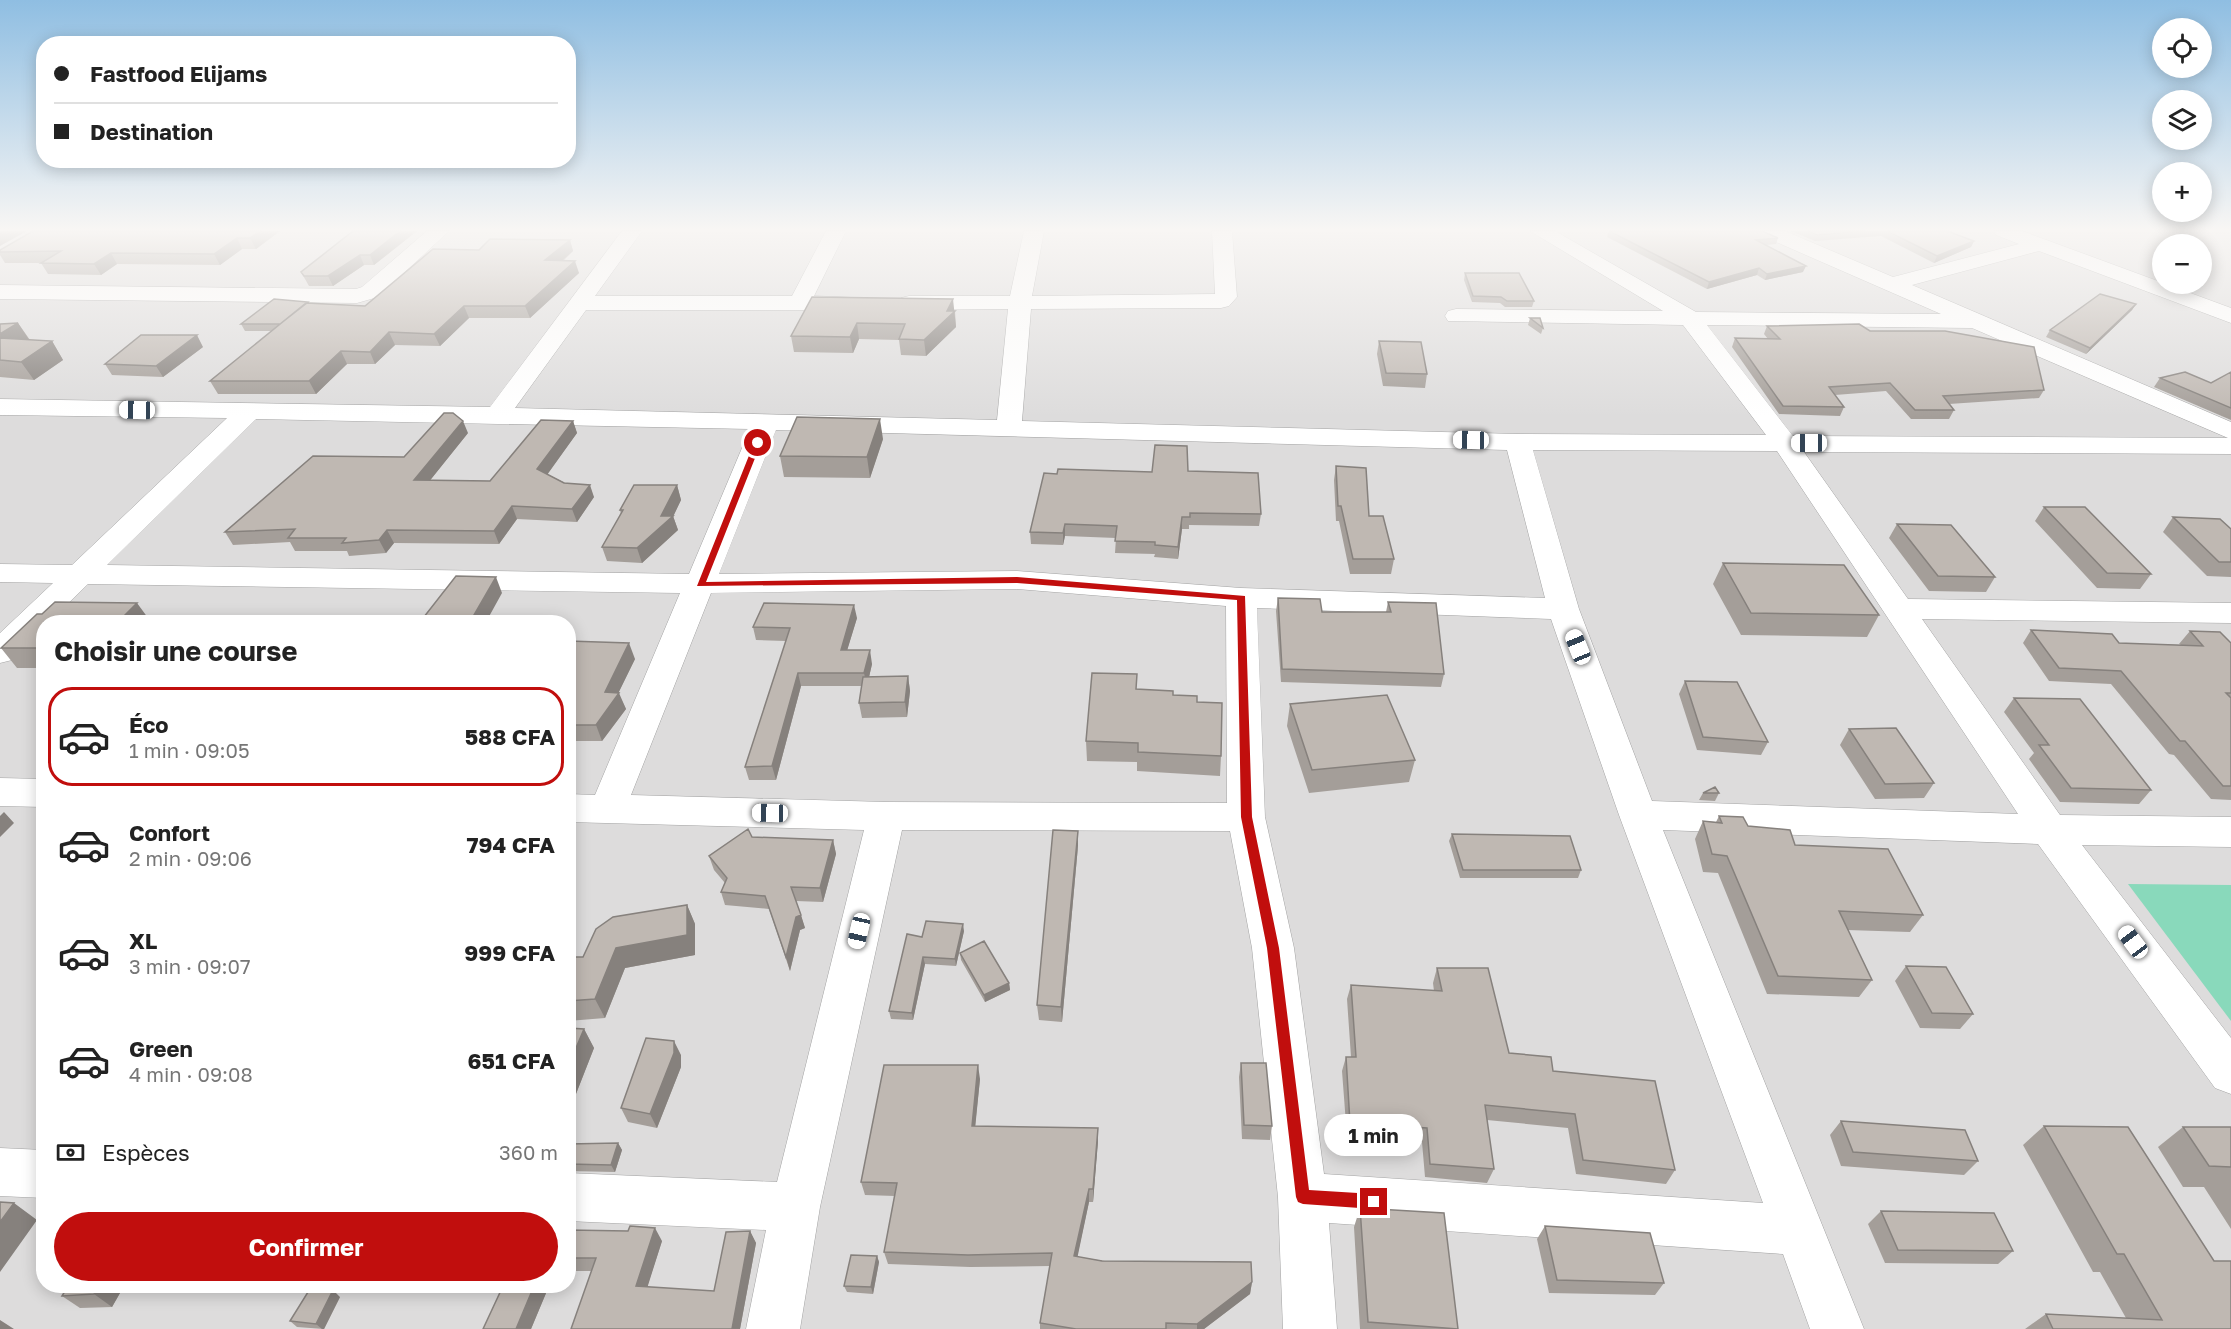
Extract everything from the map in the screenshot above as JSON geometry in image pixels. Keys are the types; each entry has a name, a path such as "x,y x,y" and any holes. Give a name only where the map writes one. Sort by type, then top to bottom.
{"street":[{"path":"91,293 357,296 368,293"},
{"path":"497,415 587,293"},
{"path":"800,302 805,293"},
{"path":"1009,427 1022,293"},
{"path":"893,303 1221,302 1226,297 1226,293"},
{"path":"1647,293 1689,317 1785,443 1901,609 2049,830 2231,1073"},
{"path":"1907,293 2231,431"},
{"path":"2169,293 2231,316"},
{"path":"580,303 870,303"},
{"path":"1456,316 1971,321"},
{"path":"0,407 497,415 1518,442 2231,446"},
{"path":"39,615 249,411"},
{"path":"607,809 766,423"},
{"path":"1518,442 1563,609 1638,815 1837,1329"},
{"path":"0,573 700,584 1017,580 1241,598 1563,609"},
{"path":"1241,598 1246,817 1273,948 1303,1197 1310,1329"},
{"path":"1901,609 2231,613"},
{"path":"0,652 36,618"},
{"path":"0,792 36,793"},
{"path":"576,808 886,816 1246,817"},
{"path":"1638,815 2049,830 2231,832"},
{"path":"773,1329 795,1207 886,816"},
{"path":"0,1172 36,1174"},
{"path":"576,1197 795,1207"},
{"path":"1303,1197 1798,1230"}],"shaded area":[{"path":"0,293 2231,293 2231,1329 0,1329"}],"green space":[{"path":"2128,884 2231,885 2231,1021"}],"building":[{"path":"380,293 539,293 525,306 464,306 434,334 389,332 370,352 341,351 309,381 210,381 306,303 365,306"},
{"path":"1472,293 1530,293 1534,301 1507,301 1501,297 1473,296"},
{"path":"2100,294 2136,304 2090,348 2050,330"},
{"path":"812,297 953,299 947,311 955,311 924,340 899,339 905,324 857,323 850,337 791,336"},
{"path":"274,299 308,302 280,324 241,324"},
{"path":"1530,318 1540,318 1543,328"},
{"path":"18,323 0,334 0,324"},
{"path":"1859,324 1870,331 1945,331 2034,347 2044,390 1943,396 1954,410 1915,410 1890,383 1829,387 1844,407 1783,406 1735,338 1780,339 1767,326"},
{"path":"141,335 197,335 156,366 105,364"},
{"path":"0,338 52,341 21,362 0,360"},
{"path":"1379,341 1421,342 1427,374 1386,373"},
{"path":"2185,372 2211,383 2231,372 2231,408 2160,378"},
{"path":"444,413 453,413 463,421 414,480 490,481 541,420 573,421 537,469 564,483 590,485 572,509 512,506 494,531 387,530 379,540 342,543 346,538 288,538 295,529 225,532 313,456 404,457"},
{"path":"797,417 880,419 867,457 780,456"},
{"path":"1155,445 1187,446 1188,471 1258,473 1261,514 1190,513 1190,517 1182,517 1178,547 1155,545 1155,542 1115,541 1117,526 1065,524 1063,533 1030,532 1044,473 1057,474 1058,469 1152,472"},
{"path":"1336,466 1366,468 1369,516 1383,516 1394,559 1353,559 1341,506 1338,506"},
{"path":"634,485 677,485 661,516 673,516 637,548 602,547 623,510 620,510"},
{"path":"2044,507 2085,507 2151,574 2107,573"},
{"path":"2173,517 2220,519 2231,529 2231,562 2219,562"},
{"path":"1897,524 1951,525 1995,577 1938,576"},
{"path":"1723,563 1844,565 1879,615 1751,613"},
{"path":"456,576 496,577 474,615 425,615"},
{"path":"1278,598 1320,599 1322,612 1391,612 1388,602 1436,603 1444,674 1282,669"},
{"path":"55,602 137,603 125,615 36,615 36,648 1,648 37,614 42,614"},
{"path":"764,603 854,605 841,650 870,650 864,673 798,673 772,766 745,767 790,628 753,627"},
{"path":"2031,630 2112,634 2119,643 2203,646 2190,631 2220,632 2231,643 2231,693 2226,693 2231,698 2231,786 2223,786 2185,741 2180,741 2121,671 2059,668"},
{"path":"576,641 629,643 605,692 619,693 596,725 576,725"},
{"path":"1092,673 1137,674 1136,689 1173,691 1173,695 1197,696 1197,702 1222,703 1221,756 1138,752 1138,743 1086,741"},
{"path":"908,676 905,702 859,703 863,677"},
{"path":"1685,681 1737,682 1768,742 1703,737"},
{"path":"1387,695 1415,760 1312,770 1290,704"},
{"path":"2014,698 2080,699 2151,790 2071,788 2039,745 2049,745"},
{"path":"1896,728 1934,783 1885,784 1849,729"},
{"path":"1715,787 1719,793 1703,793"},
{"path":"1719,816 1743,817 1748,826 1790,830 1795,845 1888,849 1923,915 1839,911 1872,980 1778,976 1727,856 1712,854 1703,821 1722,823"},
{"path":"748,829 752,837 833,840 820,888 791,887 801,915 796,917 786,957 765,896 721,892 727,878 709,856"},
{"path":"1053,830 1078,831 1061,1007 1037,1005"},
{"path":"1452,834 1570,836 1581,870 1463,870"},
{"path":"687,905 687,935 616,948 595,999 576,1000 576,957 583,957 596,929 613,917"},
{"path":"926,921 963,924 955,959 923,957 912,1013 889,1011 907,934 922,937"},
{"path":"984,941 1009,983 984,995 960,953"},
{"path":"1906,966 1946,967 1973,1014 1932,1013"},
{"path":"1437,968 1488,968 1509,1053 1551,1057 1553,1071 1655,1081 1675,1170 1583,1160 1575,1114 1485,1105 1494,1169 1430,1164 1427,1128 1350,1123 1346,1057 1356,1057 1351,985 1442,991"},
{"path":"576,1028 584,1029 576,1048"},
{"path":"646,1038 674,1041 674,1053 650,1114 621,1108"},
{"path":"1241,1063 1266,1063 1272,1126 1244,1125"},
{"path":"884,1065 978,1065 972,1126 1098,1128 1093,1189 1089,1189 1074,1256 1102,1261 1251,1262 1252,1282 1197,1324 1166,1323 1166,1329 1076,1329 1040,1323 1052,1253 968,1255 884,1252 897,1183 861,1182"},
{"path":"1841,1121 1965,1130 1978,1161 1853,1152"},
{"path":"2044,1126 2128,1127 2214,1261 2231,1261 2231,1329 2053,1329 2046,1314 2162,1320 2124,1254 2117,1254"},
{"path":"2183,1127 2231,1127 2231,1167 2209,1166"},
{"path":"618,1143 611,1165 576,1164 576,1144"},
{"path":"0,1202 14,1203 0,1222"},
{"path":"1360,1208 1444,1213 1458,1329 1368,1322"},
{"path":"1881,1211 1994,1213 2013,1251 1898,1250"},
{"path":"630,1226 655,1228 636,1286 714,1291 726,1232 750,1231 732,1329 571,1329 596,1258 576,1258 576,1230 628,1231"},
{"path":"1545,1226 1650,1233 1664,1283 1557,1280"},
{"path":"851,1255 877,1256 871,1287 844,1286"},
{"path":"64,1293 95,1293 94,1294 62,1296"},
{"path":"307,1293 332,1293 316,1324 290,1321"},
{"path":"500,1293 531,1293 516,1329 483,1329"}],"route":[{"path":"758,443 700,584 1017,580 1241,598 1246,817 1273,948 1303,1197 1374,1202"}]}
